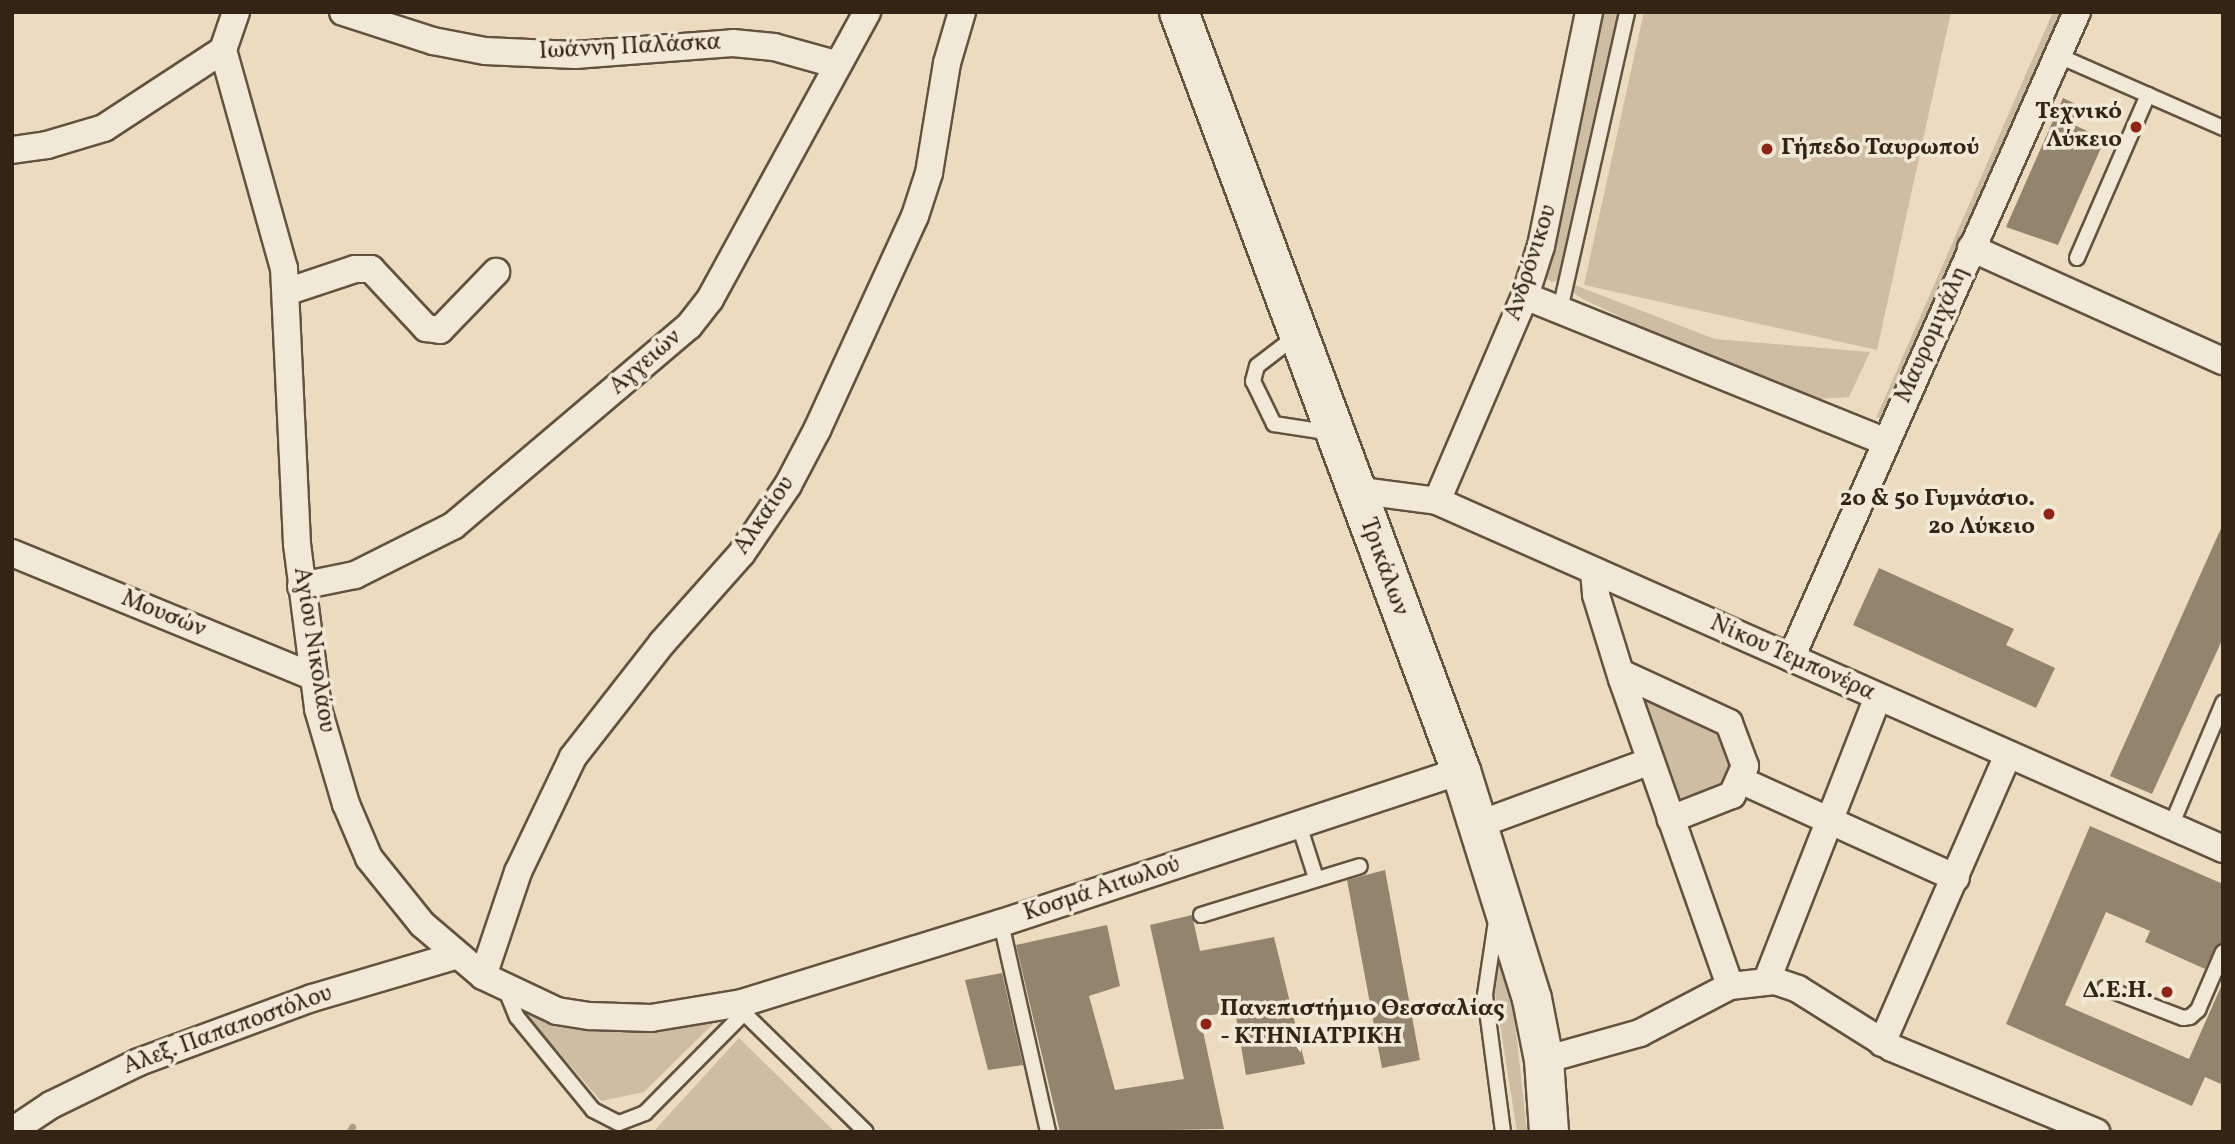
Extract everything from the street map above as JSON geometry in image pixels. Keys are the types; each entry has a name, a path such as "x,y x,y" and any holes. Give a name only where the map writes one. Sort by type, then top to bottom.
{"main road":[{"name":"Τρικάλων","path":"1178,12 1461,771 1532,999 1544,1060 1549,1132"}],"street":[{"path":"12,150 47,145 104,128 223,50 236,12"},
{"name":"Ιωάννη Παλάσκα","path":"343,12 424,38 485,51 575,55 733,43 774,47 835,64"},
{"name":"Αγγειών","path":"301,586 355,575 453,526 689,326 710,299 835,64 867,12"},
{"name":"Αλκαίου","path":"494,982 518,872 573,757 662,643 742,553 788,485 817,430 919,206 947,63 962,12"},
{"name":"Ανδρόνικου","path":"1437,501 1525,296 1550,213 1589,12"},
{"name":"Μαυρομιχάλη","path":"1791,658 2077,12"},
{"name":"Αγίου Νικολάου","path":"223,50 274,222 286,292 301,586 314,677 346,803 369,858 401,900 455,956 494,982 557,1011 590,1016 651,1018 743,1008"},
{"path":"1972,248 2223,360"},
{"path":"286,292 355,269 372,269 426,328 440,330 496,272"},
{"path":"1525,296 1886,442"},
{"name":"Νίκου Τεμπονέρα","path":"1355,489 1437,501 2223,849"},
{"name":"Μουσών","path":"12,553 314,677"},
{"path":"1594,571 1596,595 1621,673 1730,986"},
{"path":"1621,673 1729,723 1745,766 1732,795 1671,818"},
{"path":"1767,980 1878,697"},
{"path":"1882,1043 2008,754"},
{"path":"1478,825 1651,761"},
{"name":"Κοσμά Αιτωλού","path":"743,1008 1461,771"},
{"path":"1740,779 1956,878"},
{"name":"Αλεξ. Παπαποστόλου","path":"12,1131 51,1105 139,1062 312,998 455,956"},
{"path":"1544,1060 1640,1033 1730,986 1767,980 1798,989 1882,1043 2096,1132"}],"lane":[{"path":"1560,310 1627,12"},
{"path":"2059,56 2223,128"},
{"path":"2077,258 2148,95"},
{"path":"1299,334 1257,366 1253,381 1274,424 1333,433"},
{"path":"2171,826 2223,703"},
{"path":"1299,825 1316,878"},
{"path":"1201,915 1360,866"},
{"path":"1500,899 1485,995 1503,1132"},
{"path":"1001,923 1048,1132"},
{"path":"2105,988 2183,1018 2190,1017 2198,1010 2223,952"},
{"path":"494,982 517,1017 593,1110 619,1123 645,1113 743,1008 866,1132"}],"shaded area":[{"path":"1599,12 1620,12 1561,279 1552,282 1546,278"},
{"name":"Γήπεδο Ταυρωπού","path":"1644,12 1951,12 1877,350 1584,285"},
{"path":"2053,12 2062,12 1881,418 1876,418"},
{"path":"1572,284 1715,339 1870,352 1849,397 1818,399 1663,337 1583,299 1572,292"},
{"path":"1623,678 1726,725 1741,766 1730,791 1670,814"},
{"path":"1497,956 1501,956 1514,1012 1527,1132 1517,1132 1492,974"},
{"path":"525,1013 665,1027 716,1021 644,1092 601,1101"},
{"path":"739,1038 835,1132 653,1132"}],"building":[{"path":"2063,98 2080,106 2072,124 2105,139 2058,245 2006,227"},
{"path":"2223,524 2223,638 2152,794 2110,776"},
{"path":"1879,568 2014,629 2006,645 2055,668 2036,708 1853,625"},
{"path":"2090,826 2223,884 2223,942 2215,948 2205,969 2145,942 2150,931 2106,912 2065,1005 2189,1059 2223,982 2223,1085 2205,1077 2192,1106 2006,1024"},
{"path":"1385,870 1420,1060 1382,1068 1347,880"},
{"path":"1192,915 1200,951 1274,937 1305,1064 1246,1075 1235,1011 1200,1017 1224,1129 1060,1132 1016,945 1107,925 1120,986 1089,996 1115,1090 1184,1079 1150,925"},
{"path":"1002,973 1023,1065 988,1070 965,980"}],"waterway":[{"path":"349,1132 352,1127"}],"place":[{"name":"Τεχνικό Λύκειο","path":"2136,127"},
{"name":"Γήπεδο Ταυρωπού","path":"1767,149"},
{"name":"2ο & 5ο Γυμνάσιο. 2ο Λύκειο","path":"2049,514"},
{"name":"Δ.Ε.Η.","path":"2167,992"},
{"name":"Πανεπιστήμιο Θεσσαλίας - ΚΤΗΝΙΑΤΡΙΚΗ","path":"1206,1024"}]}
